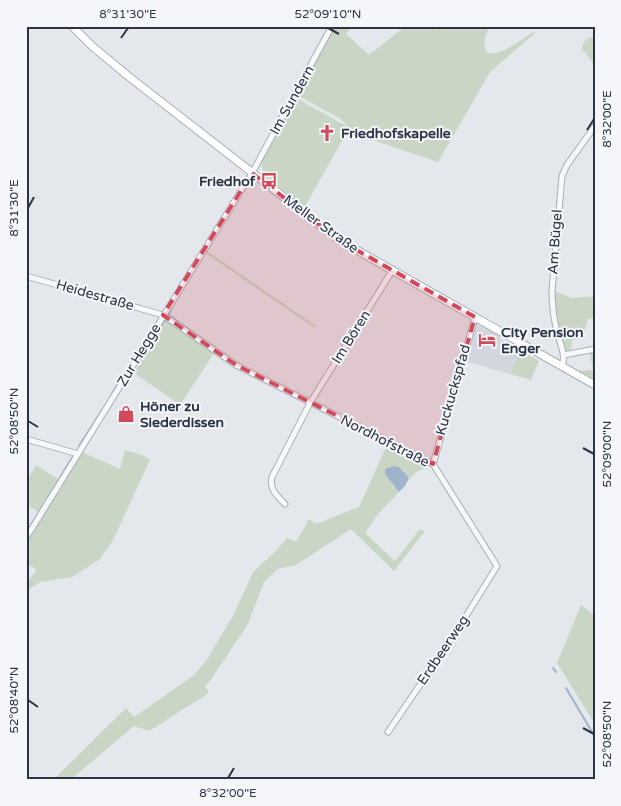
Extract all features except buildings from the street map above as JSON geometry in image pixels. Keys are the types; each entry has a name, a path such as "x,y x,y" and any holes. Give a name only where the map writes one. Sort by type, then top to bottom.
{"main road":[{"name":"Meller Straße","path":"72,26 115,66 339,240 595,385"}],"street":[{"name":"Im Sundern","path":"252,173 332,26"},
{"name":"Am Bügel","path":"562,367 564,354 558,334 552,297 562,176 567,165 595,126"},
{"name":"Zur Hegge","path":"26,538 252,173"},
{"name":"Im Bören","path":"310,403 392,271"},
{"name":"Heidestraße","path":"26,276 163,315"},
{"name":"Nordhofstraße","path":"163,315 236,365 432,464 496,566"},
{"name":"Kuckuckspfad","path":"432,464 474,317"},
{"path":"564,354 595,349"},
{"path":"285,504 273,491 271,486 272,477 310,403"},
{"path":"26,439 78,454"},
{"name":"Erdbeerweg","path":"388,732 458,629 496,566"}],"highlighted area":[{"path":"252,173 339,240 475,317 433,464 236,365 163,315"}],"shaded area":[{"path":"475,322 501,336 500,339 520,350 510,374 464,361"}],"green space":[{"path":"334,26 352,26 346,34 369,55 402,29 400,26 434,26 435,30 444,26 490,26 485,43 488,53 500,52 533,32 535,33 490,72 438,162 367,138 349,128 304,208 264,175 261,161 296,98 348,127 341,119 297,95"},
{"path":"590,37 595,39 595,65 582,49 584,42"},
{"path":"207,251 316,326 315,328 205,253"},
{"path":"556,292 572,298 595,296 595,318 588,319 583,338 572,340 571,350 566,351 549,307 550,293"},
{"path":"165,320 214,353 180,405 134,373"},
{"path":"595,349 595,380 578,371 593,370 589,350"},
{"path":"520,350 539,361 531,380 510,374"},
{"path":"387,445 432,465 416,472 409,480 409,478 385,474 399,492 378,514 365,533 395,561 419,530 425,531 394,571 351,529 296,565 278,569 264,582 248,624 205,686 209,693 149,731 134,726 70,780 53,780 126,708 134,717 193,676 206,661 234,614 253,572 287,538 296,542 309,519 316,524 359,507"},
{"path":"125,450 142,455 150,460 112,542 100,559 72,577 40,582 26,591 26,584 37,570 26,563 26,542 82,452 120,469"},
{"path":"36,465 58,479 38,512 26,504 26,482"},
{"path":"581,605 595,616 595,724 557,663"}],"water":[{"path":"393,466 399,467 409,478 399,492 385,474 385,469"}],"waterway":[{"path":"172,307 170,316 197,335"},
{"path":"145,350 164,321 167,321"},
{"path":"110,397 123,376"},
{"path":"79,446 103,409"},
{"path":"46,501 72,458"},
{"path":"26,533 43,506"},
{"path":"553,668 556,672"},
{"path":"566,688 595,737"}],"place":[{"name":"Friedhofskapelle","path":"327,133"},
{"name":"Friedhof","path":"269,181"},
{"name":"City Pension Enger","path":"487,340"},
{"name":"Höner zu Siederdissen","path":"126,414"}]}
